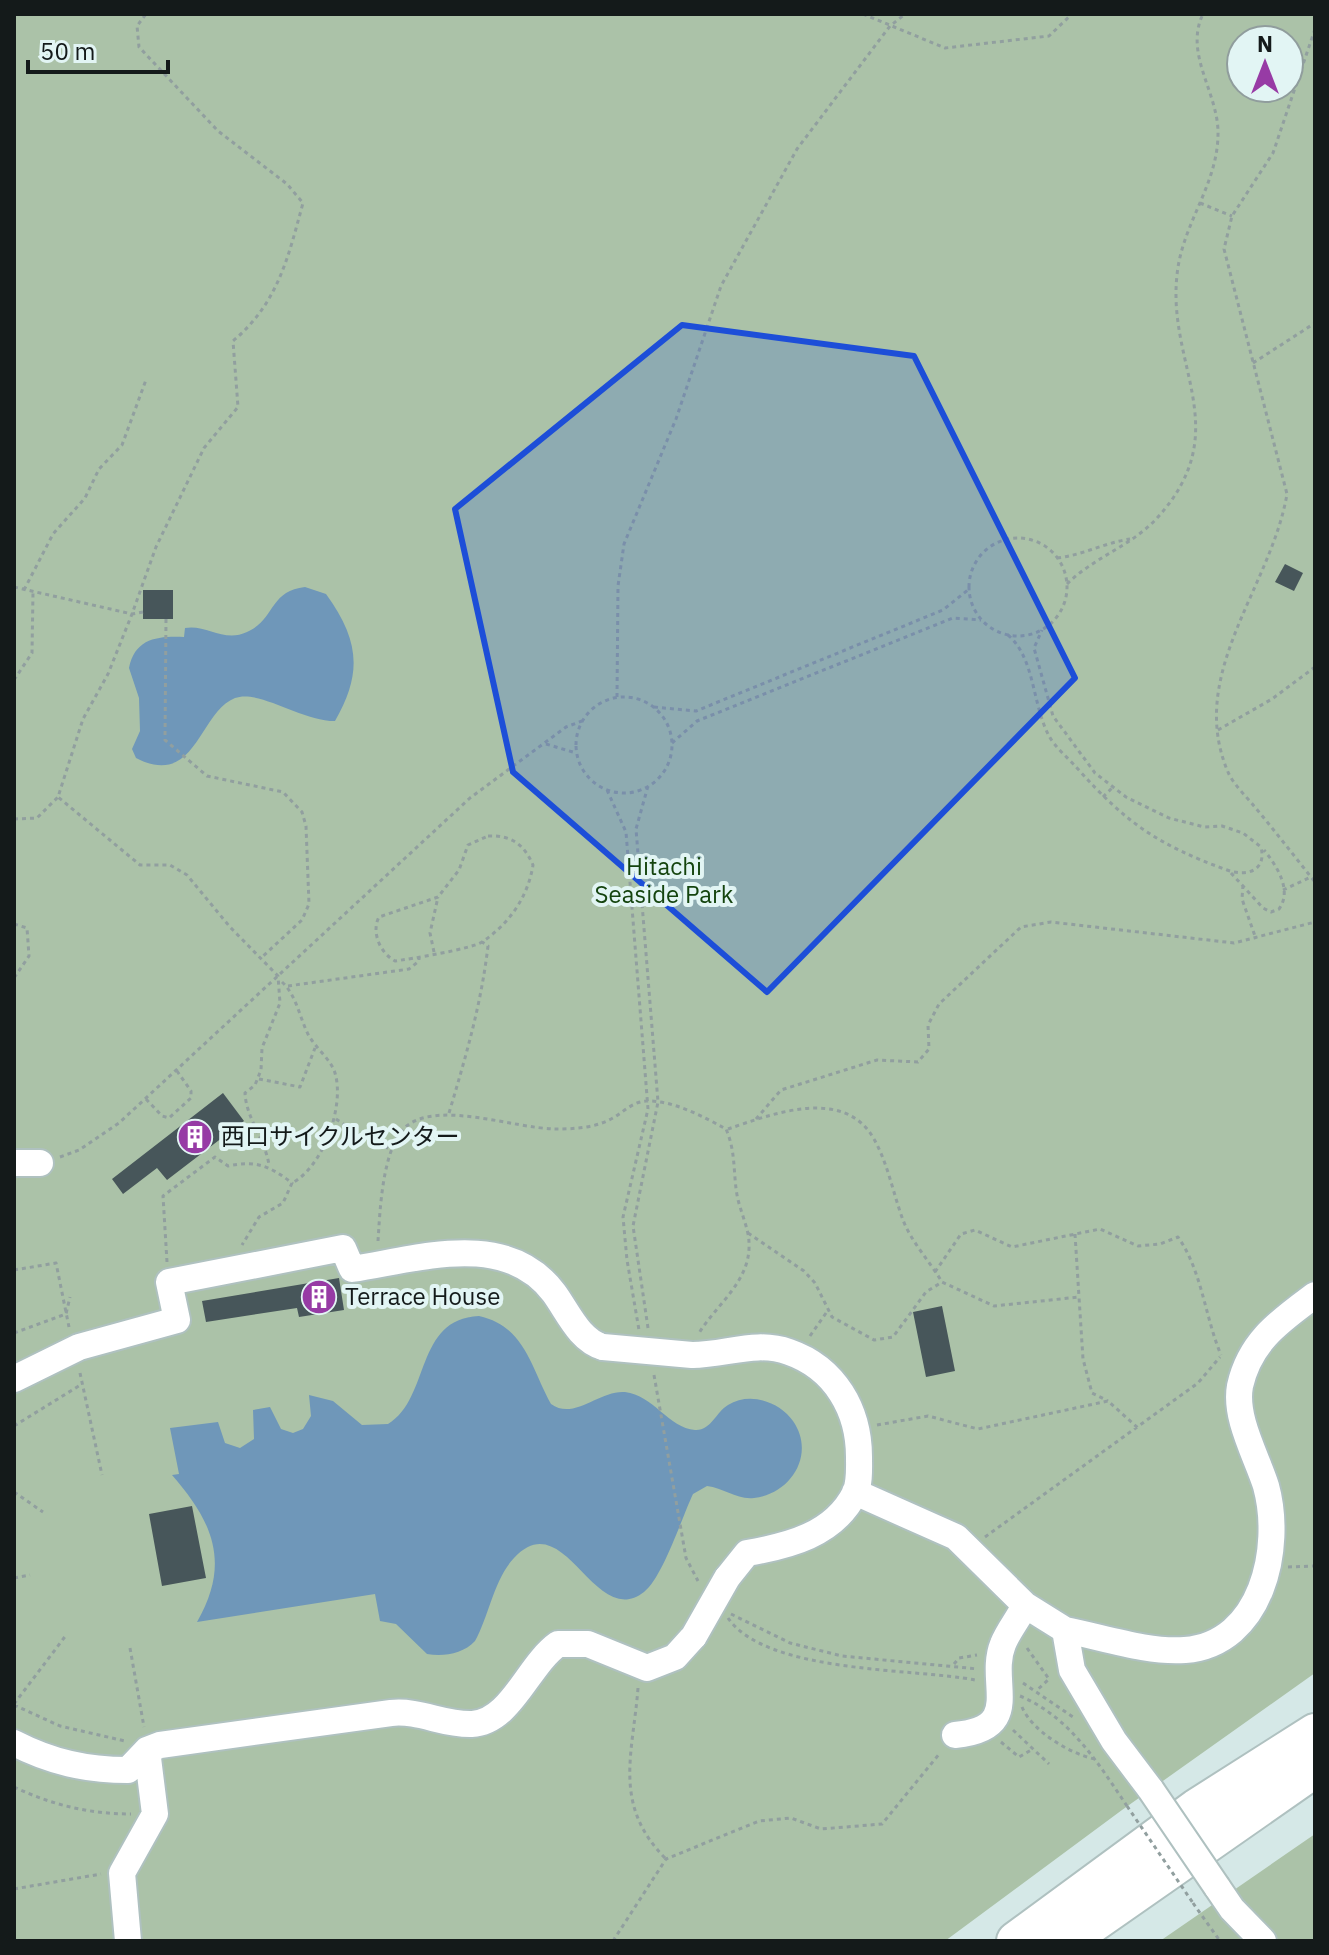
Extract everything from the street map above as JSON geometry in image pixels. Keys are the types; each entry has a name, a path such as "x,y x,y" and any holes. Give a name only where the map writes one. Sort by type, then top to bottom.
{"highway":[{"path":"1016,1941 1174,1824 1315,1733"},
{"path":"1067,1941 1315,1768"}],"street":[{"path":"14,1379 74,1350 177,1320 169,1282 343,1248 352,1269 465,1253 516,1260 541,1277 587,1339 603,1347 698,1355 762,1346 807,1360 842,1392 857,1428 859,1469 855,1492 813,1535 785,1547 747,1553 727,1578 694,1636 675,1657 640,1668 588,1644 568,1642 549,1651 490,1719 475,1724 455,1723 409,1711 147,1750 128,1770 91,1770 43,1757 14,1743"},
{"path":"855,1492 920,1519 969,1548 1025,1605 1065,1630 1154,1650 1186,1650 1210,1645 1233,1629 1253,1607 1265,1582 1272,1520 1266,1489 1240,1404 1240,1388 1255,1346 1268,1330 1315,1295"},
{"path":"966,1734 995,1716 1002,1702 1006,1685 1003,1643 1025,1605"},
{"path":"1065,1630 1072,1670 1114,1741 1232,1909 1263,1941"},
{"path":"128,1941 122,1873 155,1814 147,1750"}],"path":[{"path":"14,819 37,818 58,797 83,719 108,674 156,547 204,448 238,407 233,341 256,321 285,270 303,203 287,184 218,131 139,47 137,26 146,14"},
{"path":"863,14 945,48 1049,36 1072,14"},
{"path":"617,697 618,586 624,544 676,419 721,286 797,149 890,26 905,14"},
{"path":"1067,584 1085,566 1117,552 1157,519 1176,494 1196,448 1197,411 1179,318 1177,275 1188,230 1208,188 1217,156 1216,107 1196,38 1203,14"},
{"path":"1315,29 1273,153 1232,216 1224,249 1239,319 1287,494 1281,529 1227,655 1215,694 1218,730 1229,774 1315,882"},
{"path":"1200,203 1232,216"},
{"path":"1253,363 1315,323"},
{"path":"24,590 53,534 85,498 99,469 122,445 146,380"},
{"path":"981,620 972,606 969,589 976,561 983,552 1004,540 1027,539 1039,543 1057,558 1067,584 1063,606 1042,630 1034,648 1053,716 1095,773 1113,787 1169,818 1204,827 1222,826 1243,833 1261,847 1280,870 1282,906 1271,912 1263,908 1228,871"},
{"path":"1057,558 1080,555 1109,543 1130,539"},
{"path":"14,587 132,614 143,612"},
{"path":"27,1163 79,1150 146,1099 470,798 566,727 582,721 592,710 617,697 630,697 654,707 696,711 943,610 969,589"},
{"path":"14,680 32,653 33,592"},
{"path":"672,743 697,721 953,618 981,620 1021,646 1050,737 1103,797 1143,833 1176,851 1240,875 1253,871 1262,860 1261,847"},
{"path":"166,619 165,740 207,776 283,792 294,801 306,826 309,904 302,920 261,958"},
{"path":"1008,635 1042,630"},
{"path":"1218,730 1272,699 1315,667"},
{"path":"582,721 576,753 582,768 592,781 607,790 628,793 648,786 666,768 672,743 670,730 654,707"},
{"path":"546,744 576,753"},
{"path":"648,786 636,829 658,1102 633,1226 649,1331"},
{"path":"1103,797 1113,787"},
{"path":"607,790 626,832 647,1101 647,1115 623,1217 640,1333"},
{"path":"58,797 140,865 170,865 187,875 230,927 286,986 315,1048 335,1071 336,1119 309,1167 292,1183 283,1203 259,1217 242,1252"},
{"path":"434,952 430,933 438,897 459,870 468,845 488,836 500,836 521,845 533,865 521,902 506,922 482,942 395,961 386,956 375,932 376,921 388,912 438,897"},
{"path":"1283,890 1311,877"},
{"path":"1243,884 1242,899 1256,939"},
{"path":"756,1119 781,1090 877,1060 918,1062 929,1049 928,1025 939,1004 1021,927 1051,922 1181,940 1234,943 1315,922"},
{"path":"14,924 27,928 29,956 14,978"},
{"path":"449,1113 465,1060 468,1037 479,1014 488,946 482,942"},
{"path":"286,986 409,969 419,961 419,956"},
{"path":"269,1165 265,1143 251,1120 245,1093 259,1079 262,1048 280,1003 281,981"},
{"path":"259,1079 300,1087 315,1048"},
{"path":"146,1099 162,1116 169,1118 191,1098 191,1091 177,1071"},
{"path":"378,1241 381,1194 392,1151 404,1128 424,1115 449,1113 466,1119 555,1129 596,1126 636,1103 647,1101 693,1113 726,1129 734,1146 736,1192 744,1231 750,1242 733,1292 699,1333 698,1355"},
{"path":"726,1129 756,1119 824,1108 849,1114 873,1138 903,1221 942,1282 994,1306 1079,1297"},
{"path":"336,1119 359,1135 392,1151"},
{"path":"167,1265 163,1196 215,1157 228,1166 246,1162 269,1165 292,1183"},
{"path":"935,1272 961,1234 975,1230 1012,1247 1100,1229 1138,1246 1178,1237 1192,1256 1208,1324 1221,1355"},
{"path":"744,1231 804,1271 815,1283 826,1312 854,1332 874,1340 888,1340 900,1330 926,1292 942,1282"},
{"path":"1075,1234 1083,1359 1092,1393 1108,1401 1138,1428"},
{"path":"14,1270 56,1263 102,1475"},
{"path":"66,1314 70,1297"},
{"path":"802,1347 826,1312"},
{"path":"14,1333 66,1314"},
{"path":"969,1548 1198,1383 1221,1355 1230,1351"},
{"path":"654,1377 684,1546 698,1581"},
{"path":"14,1426 82,1384"},
{"path":"857,1428 928,1416 978,1429 1108,1401"},
{"path":"14,1492 43,1512"},
{"path":"14,1578 30,1575"},
{"path":"1078,1723 1043,1695 1006,1685 943,1674 848,1668 804,1658 744,1633 724,1611 790,1643 842,1656 962,1665 1006,1685 1035,1702 1065,1725 1095,1759 1220,1941"},
{"path":"67,1634 14,1704 60,1726 131,1742 147,1750"},
{"path":"130,1648 143,1719"},
{"path":"640,1668 628,1768 631,1801 650,1842 666,1859"},
{"path":"1006,1685 1026,1717 1063,1746 1095,1759"},
{"path":"1026,1717 1012,1729 1049,1764"},
{"path":"613,1941 666,1859 759,1821 791,1818 821,1829 882,1824 966,1734 1000,1742 1019,1757 1033,1749"},
{"path":"14,1787 45,1802 103,1814 155,1814"},
{"path":"14,1889 89,1875 122,1873"}],"highlighted area":[{"path":"682,325 914,356 1075,678 767,992 513,772 455,509"}],"green space":[{"name":"Hitachi Seaside Park","path":"14,14 1315,14 1315,1673 945,1941 14,1941"},
{"path":"1315,1834 1315,1941 1160,1941"}],"water":[{"path":"305,587 326,594 351,641 353,671 350,687 335,721 322,720 245,696 223,706 194,745 172,764 156,765 136,758 132,749 140,731 139,698 129,668 136,650 157,638 184,637 185,628 239,635 256,627 285,594"},
{"path":"479,1316 494,1321 517,1339 551,1404 560,1408 578,1407 606,1395 625,1392 644,1399 677,1424 701,1430 724,1408 737,1401 755,1399 773,1404 787,1414 799,1434 801,1459 796,1470 789,1481 767,1495 742,1497 707,1486 693,1494 658,1574 644,1592 626,1599 610,1595 594,1584 564,1555 549,1546 532,1545 507,1567 475,1641 452,1654 427,1654 396,1624 380,1621 375,1594 197,1622 213,1581 213,1544 198,1510 172,1475 179,1474 170,1428 218,1422 225,1443 240,1448 254,1439 253,1410 270,1407 281,1429 293,1433 303,1429 311,1416 309,1395 333,1401 362,1425 388,1424 402,1412 411,1397 425,1361 443,1330 458,1320"}],"building":[{"path":"1285,564 1303,573 1294,591 1275,582"},
{"path":"143,590 173,590 173,619 143,619"},
{"name":"西口サイクルセンター","path":"223,1093 244,1121 167,1180 157,1168 123,1194 112,1179"},
{"path":"339,1278 344,1310 299,1317 297,1308 206,1322 202,1301"},
{"path":"942,1306 955,1371 926,1377 913,1312"},
{"path":"192,1506 206,1578 162,1586 149,1514"}],"place":[{"name":"西口サイクルセンター","path":"195,1137"},
{"name":"Terrace House","path":"319,1297"}]}
